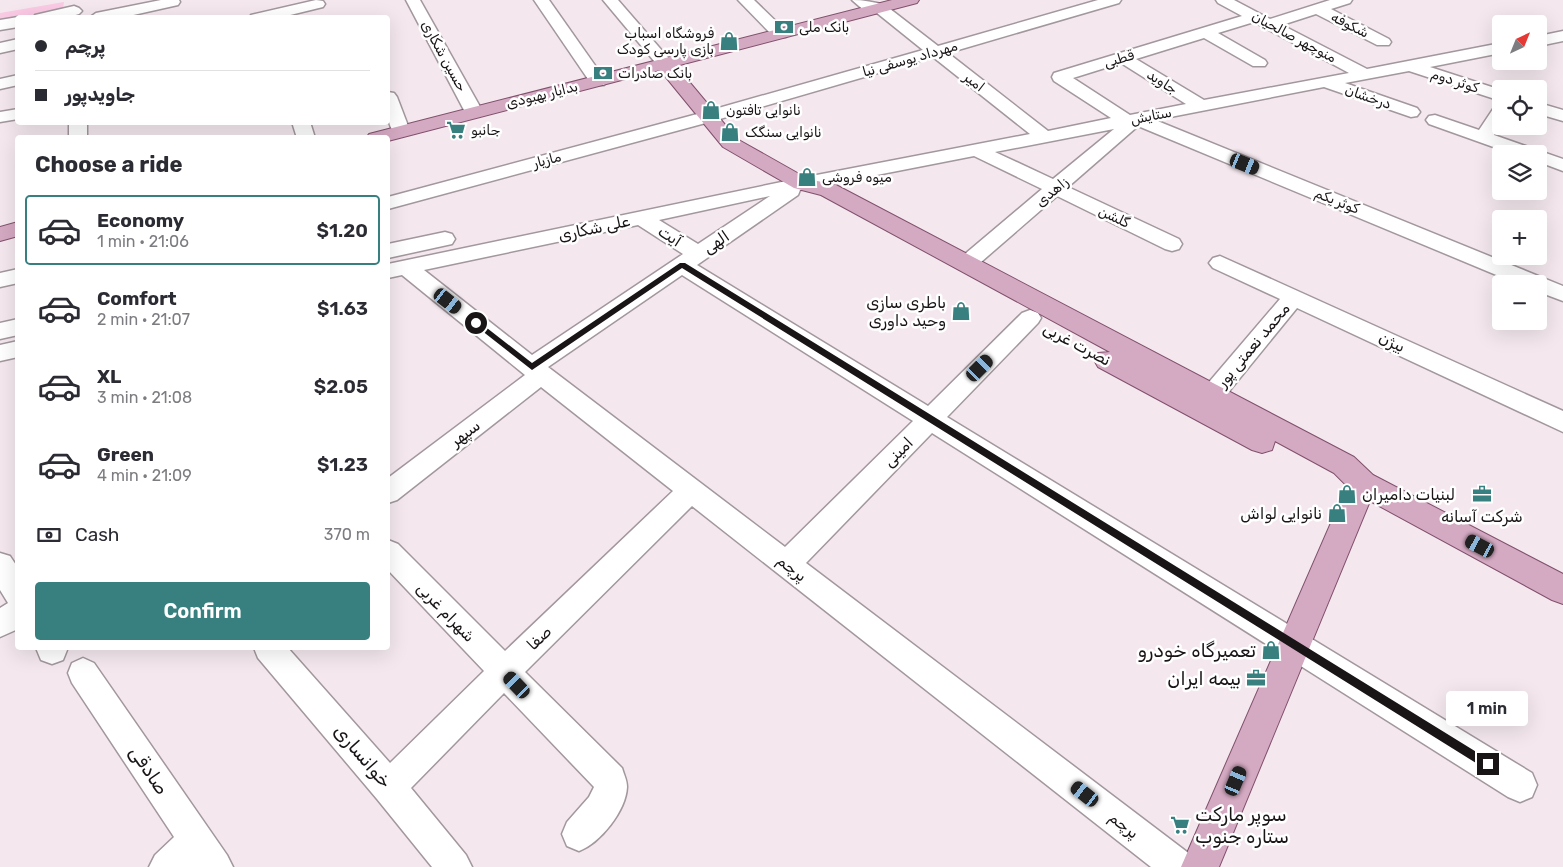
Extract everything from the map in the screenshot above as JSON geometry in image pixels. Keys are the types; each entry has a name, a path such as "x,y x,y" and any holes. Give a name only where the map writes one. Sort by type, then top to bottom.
{"main road":[{"name":"بدایار بهبودی","path":"387,135 780,34 871,6 911,0"},
{"name":"نصرت غربی","path":"665,64 730,143 801,184 828,190 1213,394 1344,465 1363,483 1563,590"},
{"name":"نصرت غربی","path":"801,184 814,199 1030,318 1334,480 1363,483"},
{"path":"0,234 15,230"},
{"path":"1200,867 1363,483"}],"street":[{"name":"حسین شکاری","path":"413,0 474,112"},
{"path":"541,0 598,81"},
{"path":"610,0 665,64"},
{"path":"745,0 780,34"},
{"name":"مهرداد یوسفی نیا","path":"707,117 1114,0"},
{"name":"منوچهر صالحیان","path":"1224,0 1364,74"},
{"name":"قطبی","path":"1132,120 1060,78 1205,32 1318,8 1340,1"},
{"path":"111,15 174,2"},
{"path":"49,15 76,6"},
{"name":"امیر","path":"871,6 936,51 1045,137"},
{"path":"273,15 319,7"},
{"name":"شکوفه","path":"1318,8 1383,42"},
{"path":"0,25 15,22"},
{"path":"1205,32 1259,63"},
{"path":"0,48 15,45"},
{"name":"ستایش","path":"801,184 1492,50"},
{"name":"جاوید","path":"1124,58 1201,106"},
{"name":"کوثر دوم","path":"1409,66 1492,93"},
{"path":"0,84 15,81"},
{"name":"درخشان","path":"1325,82 1411,112"},
{"path":"390,102 402,131"},
{"path":"1547,111 1563,116"},
{"path":"0,118 15,115"},
{"name":"مازیار","path":"390,202 707,117"},
{"name":"زاهدی","path":"966,264 1055,189 1132,120"},
{"name":"کوثر یکم","path":"1132,120 1516,275"},
{"path":"1435,120 1506,145"},
{"path":"1483,137 1492,124"},
{"name":"گلشن","path":"977,150 1056,190 1172,244"},
{"path":"1547,159 1563,165"},
{"name":"علی شکاری","path":"394,263 642,218 801,184"},
{"name":"الهی","path":"537,371 690,260 801,184"},
{"name":"آیت","path":"642,218 690,260 931,418 1520,784"},
{"path":"394,263 445,238"},
{"name":"بیژن","path":"1220,262 1563,422"},
{"name":"پرچم","path":"394,263 537,371 1179,867"},
{"path":"0,280 15,277"},
{"name":"کوثر یکم","path":"1547,288 1563,294"},
{"name":"محمد نعمتی پور","path":"1213,394 1294,297"},
{"name":"امینی","path":"787,564 1030,318"},
{"path":"0,331 15,328"},
{"path":"0,353 15,350"},
{"name":"سپهر","path":"390,490 537,371"},
{"name":"صفا","path":"389,787 504,672 691,491"},
{"name":"شهرام غربی","path":"390,554 610,780 609,798 579,834"},
{"path":"0,564 15,589"},
{"path":"0,624 15,614"},
{"name":"خوانساری","path":"271,650 389,787 454,867"},
{"name":"صادقی","path":"83,673 206,854"},
{"path":"167,867 206,854"}],"shaded area":[{"path":"64,2 63,9 32,15 15,15 15,18 0,21 0,13"}],"place":[{"name":"بانک ملی","path":"784,27"},
{"name":"فروشگاه اسباب بازی پارسی کودک","path":"729,41"},
{"name":"بانک صادرات","path":"603,73"},
{"name":"نانوایی تافتون","path":"711,110"},
{"name":"جانبو","path":"456,130"},
{"name":"نانوایی سنگک","path":"730,132"},
{"name":"میوه فروشی","path":"807,177"},
{"name":"باطری سازی وحید داوری","path":"961,311"},
{"name":"لبنیات دامیران","path":"1347,494"},
{"name":"شرکت آسانه","path":"1482,494"},
{"name":"نانوایی لواش","path":"1337,513"},
{"name":"تعمیرگاه خودرو","path":"1271,650"},
{"name":"بیمه ایران","path":"1256,678"},
{"name":"سوپر مارکت ستاره جنوب","path":"1180,825"}],"route":[{"path":"476,323 532,367 682,265 1488,764"}]}
